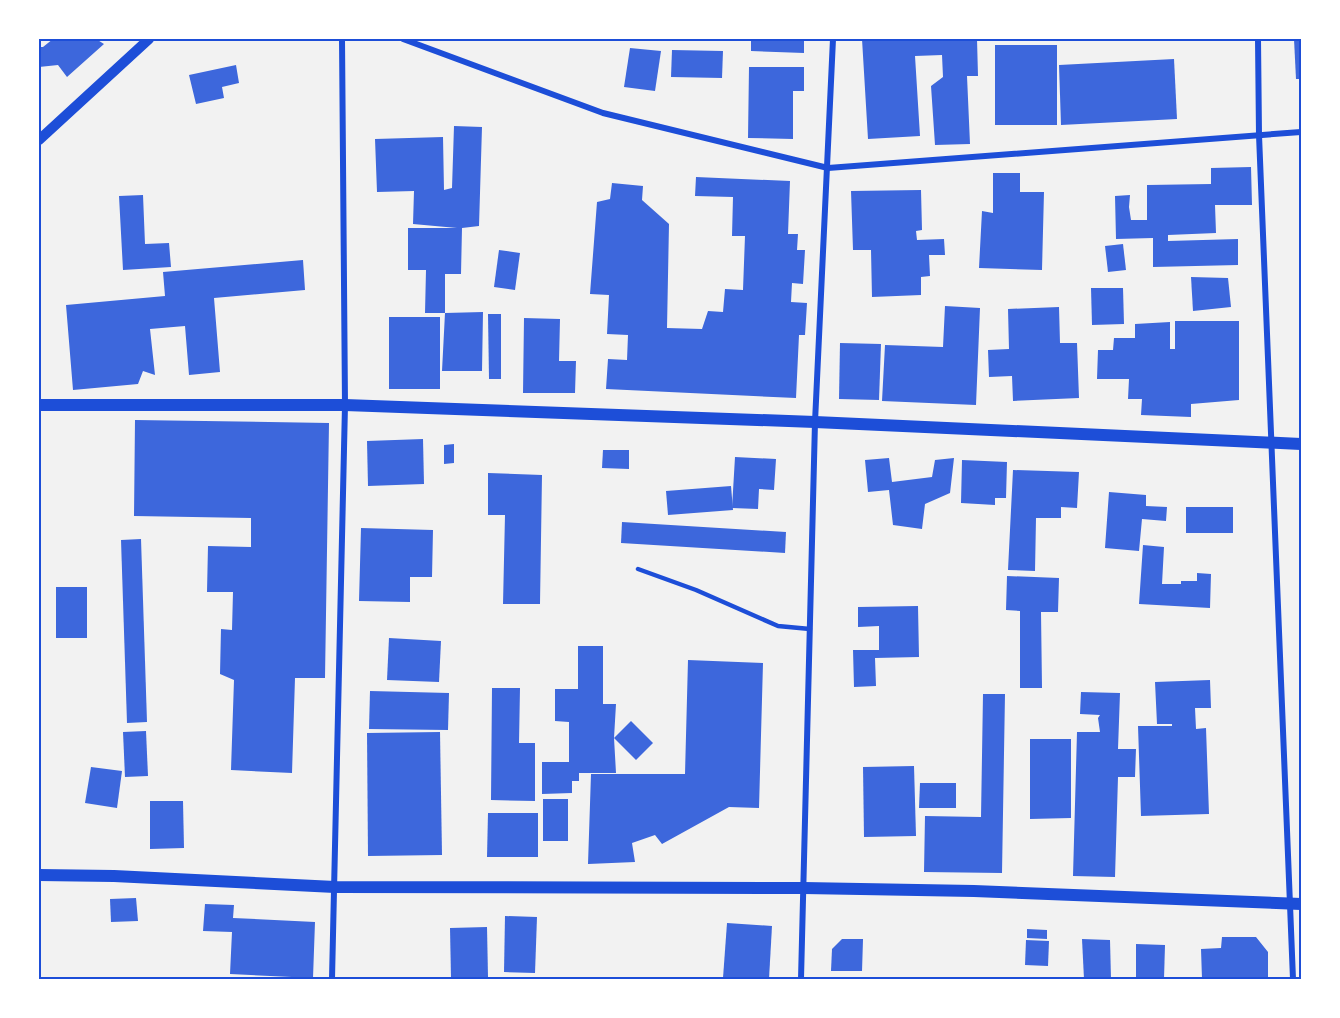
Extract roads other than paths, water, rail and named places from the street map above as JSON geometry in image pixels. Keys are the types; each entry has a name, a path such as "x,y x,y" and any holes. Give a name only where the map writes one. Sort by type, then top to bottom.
{"main road":[{"path":"39,405 345,405 815,422 1301,444"},
{"path":"39,875 114,876 335,887 804,888 974,891 1295,904"}],"street":[{"path":"39,140 150,39"},
{"path":"332,979 345,405 342,39"},
{"path":"403,39 603,113 828,168 1301,132"},
{"path":"801,979 815,422 833,39"},
{"path":"1258,39 1259,135 1295,904 1293,979"}],"lane":[{"path":"638,569 696,590 778,626 810,629"}]}
